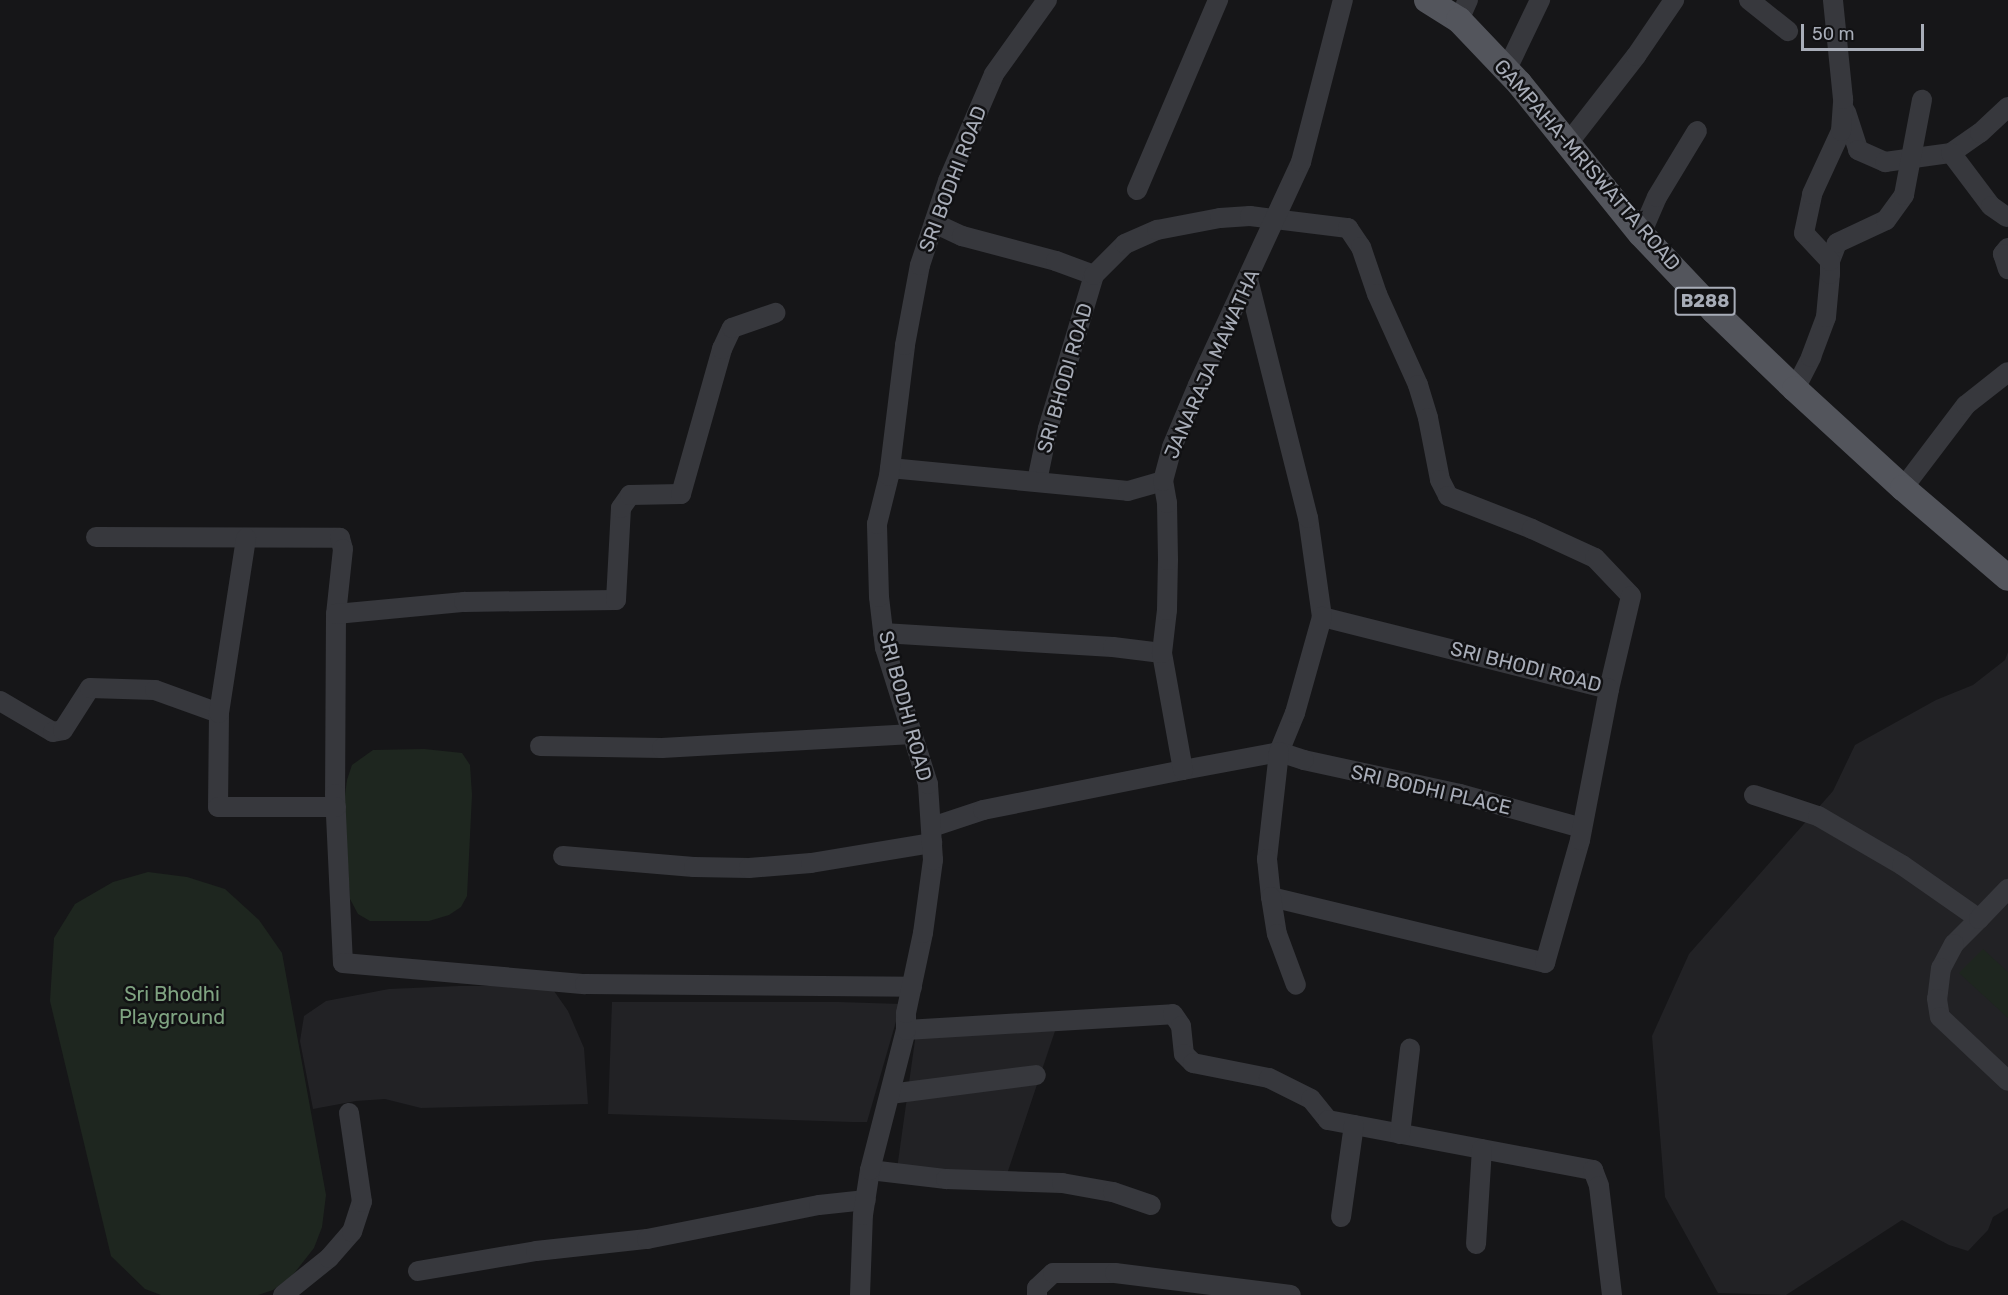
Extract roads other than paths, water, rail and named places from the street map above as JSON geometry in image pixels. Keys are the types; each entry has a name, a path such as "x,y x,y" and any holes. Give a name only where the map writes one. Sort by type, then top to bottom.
{"main road":[{"name":"GAMPAHA-MRISWATTA ROAD","path":"1427,0 1463,10 1506,71 1569,142 1641,234 1795,390 1903,488 2008,578"}],"street":[{"name":"SRI BODHI ROAD","path":"860,1295 863,1215 870,1170 906,1030 906,1013 923,933 933,860 928,784 885,648 879,597 877,524 890,468 905,345 920,265 948,181 994,74 1047,0"},
{"path":"1137,190 1218,0"},
{"name":"JANARAJA MAWATHA","path":"1183,770 1162,654 1167,610 1168,561 1167,503 1163,481 1172,447 1198,385 1277,219 1301,162 1343,0"},
{"path":"1506,71 1540,0"},
{"path":"1569,142 1636,56 1674,0"},
{"path":"1749,0 1788,31"},
{"path":"1830,261 1804,233 1812,194 1841,131 1843,104 1833,0"},
{"path":"1795,390 1811,357 1826,317 1830,261 1838,243 1886,219 1904,195 1922,100"},
{"path":"1843,104 1858,150 1885,162 1951,153 1980,133 2008,107"},
{"path":"1641,234 1657,197 1697,131"},
{"path":"1951,153 1991,206 2007,217"},
{"name":"SRI BHODI ROAD","path":"1037,481 1048,428 1094,275 1125,244 1157,230 1220,218 1250,216 1348,228 1361,247 1377,294 1418,385 1428,418 1440,480 1448,496 1532,529 1595,558 1631,596 1609,689 1322,617"},
{"path":"934,223 962,236 1056,261 1094,275"},
{"path":"2008,248 2003,254 2008,269"},
{"path":"1248,279 1308,518 1322,617 1295,713 1279,752 1267,859 1277,934 1296,986"},
{"path":"336,614 464,602 616,600 621,508 630,495 681,494 722,350 732,328 775,313"},
{"path":"1903,488 1966,405 2008,372"},
{"path":"890,468 1128,490 1163,481"},
{"path":"96,537 340,538 343,549 336,614 336,807 343,963 585,984 912,987"},
{"path":"246,538 219,713 218,807 336,807"},
{"path":"883,633 1113,647 1162,654"},
{"path":"0,701 53,732 63,730 90,688 155,690 219,713"},
{"path":"1271,897 1545,963 1582,828 1609,689"},
{"path":"540,746 662,748 913,734"},
{"path":"563,856 694,867 749,868 811,863 932,835 983,810 1279,752"},
{"name":"SRI BODHI PLACE","path":"1279,752 1304,760 1460,794 1582,828"},
{"path":"1754,795 1818,816 1902,865 1978,919"},
{"path":"2008,889 1954,944 1941,968 1937,999 1940,1017 2008,1081"},
{"path":"906,1030 1173,1014 1181,1026 1184,1054 1193,1063 1269,1078 1311,1099 1328,1120 1593,1170 1599,1186 1612,1295"},
{"path":"1400,1134 1410,1049"},
{"path":"890,1094 1036,1075"},
{"path":"283,1295 329,1258 352,1232 362,1202 349,1113"},
{"path":"1341,1217 1354,1125"},
{"path":"1476,1244 1482,1149"},
{"path":"870,1170 946,1179 1062,1183 1113,1192 1151,1205"},
{"path":"418,1272 536,1251 647,1239 819,1205 866,1200"},
{"path":"1037,1295 1037,1288 1053,1273 1115,1274 1291,1295"}],"park label":[{"name":"Sri Bhodhi Playground","path":"172,1006"}]}
